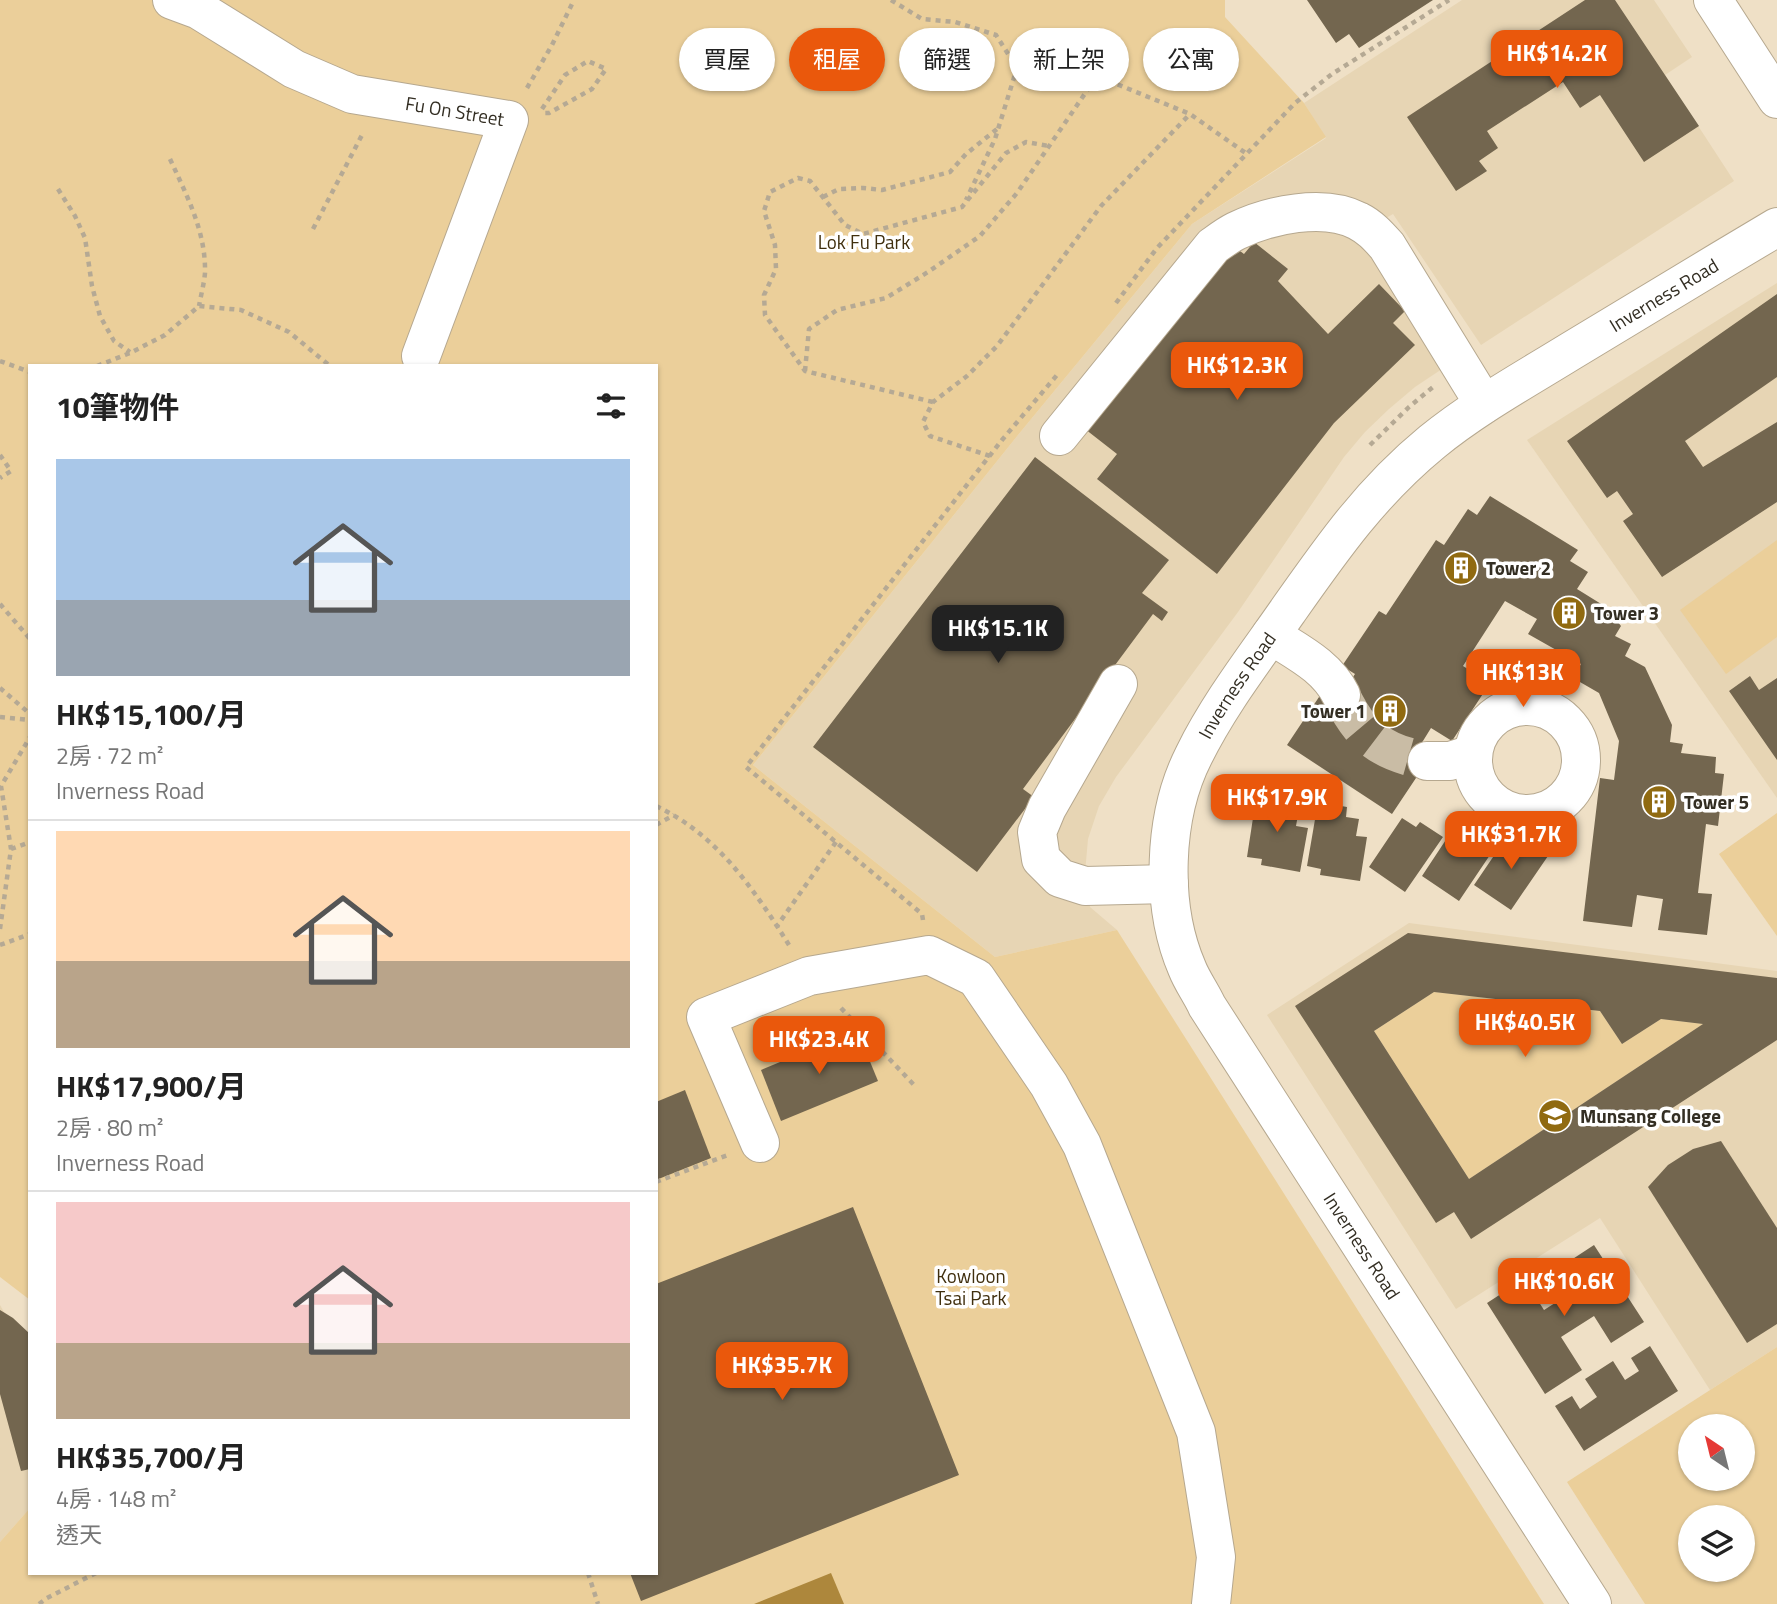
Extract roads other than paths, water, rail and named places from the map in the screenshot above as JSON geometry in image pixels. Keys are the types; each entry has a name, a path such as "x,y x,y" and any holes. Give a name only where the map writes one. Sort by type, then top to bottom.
{"street":[{"name":"Fu On Street","path":"172,0 199,10 294,69 352,94 524,117 421,356"},
{"path":"1713,0 1777,99"},
{"path":"1059,436 1213,246 1234,232 1259,222 1303,212 1341,214 1359,221 1374,232 1387,246 1484,404"},
{"name":"Inverness Road","path":"1592,1604 1207,1006 1187,968 1174,927 1169,884 1171,830 1177,798 1192,757 1213,720 1342,534 1400,470 1433,441 1484,404 1777,227"},
{"path":"1271,635 1324,671 1335,682 1341,695"},
{"path":"1118,684 1047,808 1037,832 1041,859 1060,878 1085,886 1169,884"},
{"path":"1427,761 1450,761 1472,754"},
{"path":"760,1143 706,1017 809,976 929,956 976,978 1049,1086 1082,1145 1196,1432 1216,1556 1210,1604"}],"tunnel":[{"path":"1341,695 1356,722 1374,740 1397,753 1427,761"}],"place":[{"name":"Tower 2","path":"1461,568"},
{"name":"Tower 3","path":"1569,613"},
{"name":"Tower 1","path":"1390,711"},
{"name":"Tower 5","path":"1659,802"},
{"name":"Munsang College","path":"1555,1116"}],"park label":[{"name":"Lok Fu Park","path":"864,242"},
{"name":"Kowloon Tsai Park","path":"971,1287"}]}
